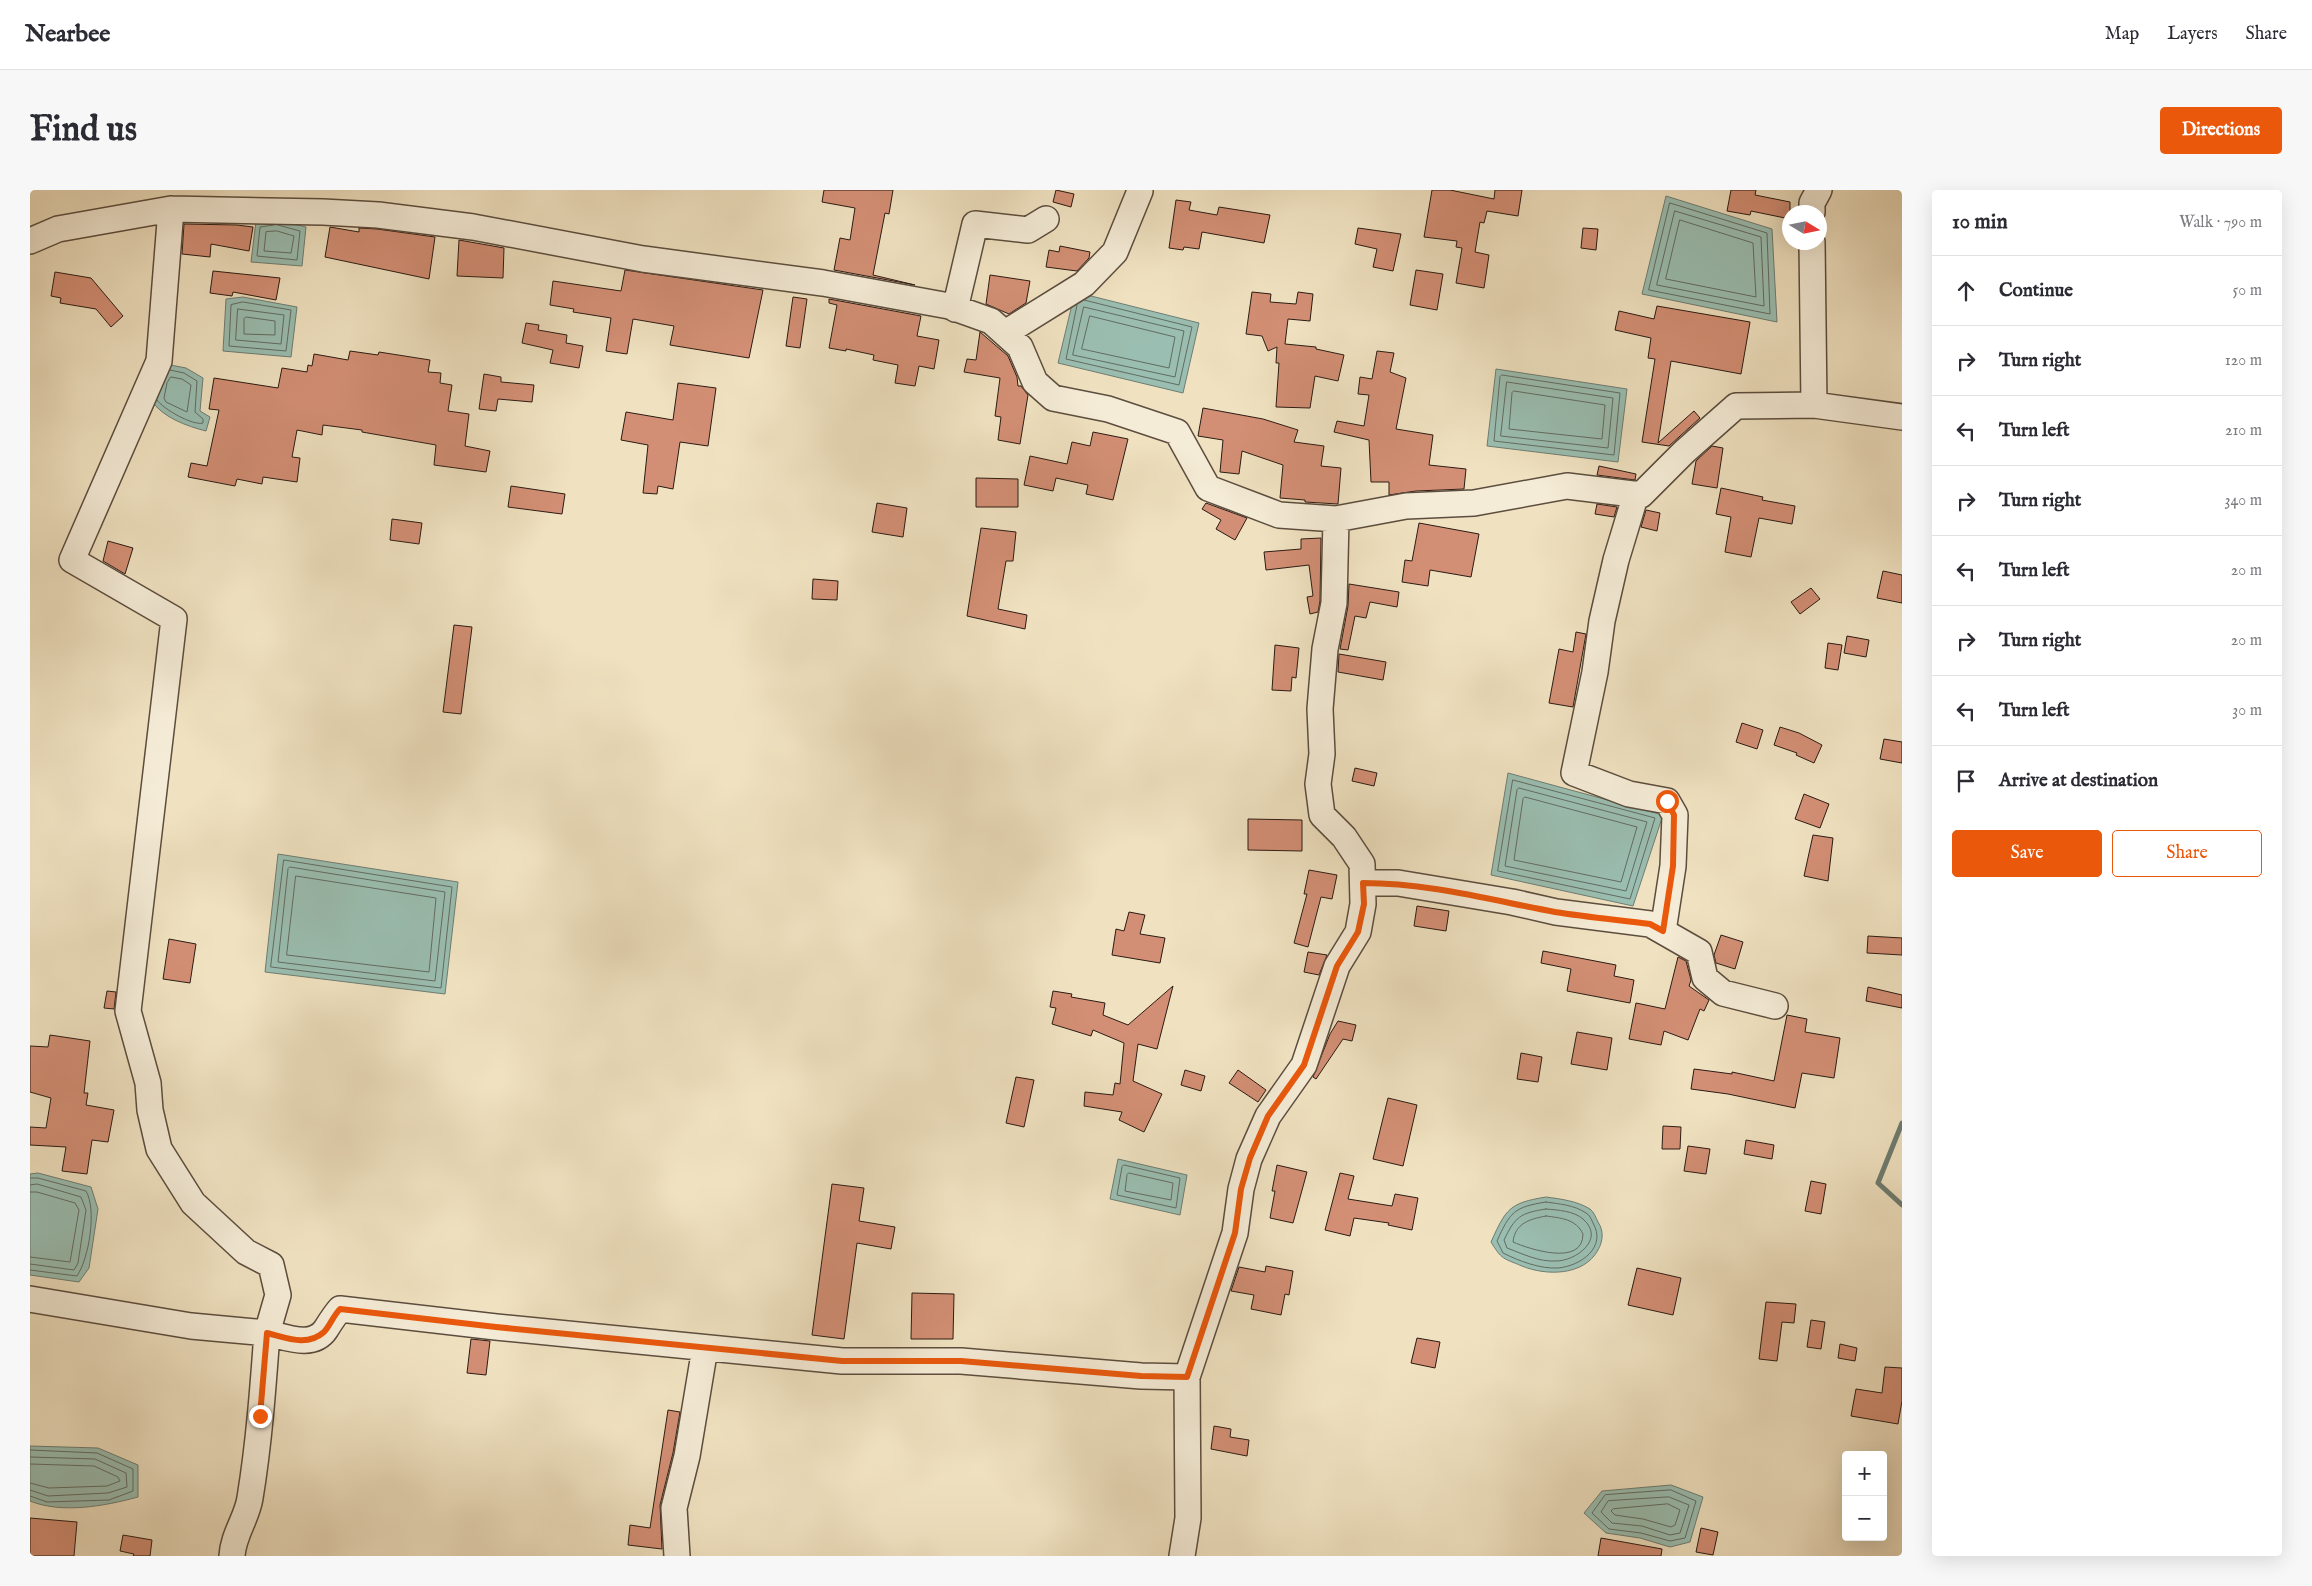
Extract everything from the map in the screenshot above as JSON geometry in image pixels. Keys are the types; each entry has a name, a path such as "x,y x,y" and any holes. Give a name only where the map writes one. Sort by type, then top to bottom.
{"street":[{"path":"1812,205 1819,190"},
{"path":"1004,333 1084,284 1115,252 1140,191"},
{"path":"30,241 58,229 171,209 324,201 378,215 473,227 643,259 823,283 955,309 991,321 1020,347 1035,382 1053,398 1108,409 1177,432 1208,488 1278,515 1336,519 1406,506 1474,503 1567,486 1641,495 1684,452 1736,406 1814,405 1902,417"},
{"path":"171,209 159,361 72,560 174,619 128,1011 148,1082 150,1110 159,1149 193,1203 246,1252 271,1265 278,1295 267,1333 250,1500 233,1542 232,1556"},
{"path":"955,309 975,224 1028,230 1046,219"},
{"path":"1812,250 1814,405"},
{"path":"1636,494 1616,560 1602,621 1595,672 1574,773 1628,794 1667,801 1674,815 1673,866 1663,931"},
{"path":"1182,1556 1188,1518 1187,1377 1235,1233 1241,1189 1250,1158 1268,1116 1304,1065 1337,966 1358,932 1364,904 1362,864 1344,837 1322,815 1318,784 1322,754 1320,709 1326,649 1334,603 1336,519"},
{"path":"1363,883 1398,883 1512,902 1556,912 1650,924 1699,952 1705,978 1723,992 1775,1006"},
{"path":"30,1299 191,1326 267,1333 303,1341 312,1340 325,1330 332,1317 340,1309 842,1361 961,1361 1141,1376 1187,1377"},
{"path":"677,1556 674,1508 687,1456 705,1348"}],"water":[{"path":"1666,196 1772,229 1777,322 1642,294"},
{"path":"277,220 306,227 302,266 251,262 256,221"},
{"path":"1075,292 1199,323 1183,393 1058,363"},
{"path":"243,297 297,307 291,357 223,351 226,299"},
{"path":"165,364 186,368 203,378 200,411 210,417 206,431 175,420 161,411 151,400"},
{"path":"1496,369 1627,389 1618,462 1487,446"},
{"path":"1508,773 1663,815 1633,906 1491,875"},
{"path":"278,854 458,882 445,994 265,972"},
{"path":"1118,1159 1187,1175 1180,1215 1110,1199"},
{"path":"38,1173 91,1187 98,1209 89,1268 79,1282 30,1275 30,1174"},
{"path":"1546,1197 1580,1204 1590,1209 1595,1215 1602,1232 1602,1240 1592,1259 1584,1265 1564,1272 1532,1269 1504,1258 1491,1242 1510,1209 1524,1202"},
{"path":"30,1446 98,1448 138,1465 138,1497 98,1506 70,1508 42,1505 30,1501"},
{"path":"1671,1485 1703,1497 1690,1542 1670,1547 1640,1538 1606,1533 1584,1513 1602,1491"}],"building":[{"path":"824,190 893,190 889,214 885,213 873,275 915,285 834,270 840,238 850,240 855,208 822,202"},
{"path":"1056,190 1074,194 1071,207 1053,202"},
{"path":"1432,190 1450,190 1494,199 1495,190 1522,190 1518,216 1487,211 1484,223 1480,222 1475,252 1489,255 1484,288 1456,283 1462,248 1456,247 1457,241 1424,237"},
{"path":"1731,190 1756,190 1755,195 1790,202 1790,205 1782,205 1782,217 1751,211 1750,215 1727,211"},
{"path":"1176,200 1191,202 1189,210 1217,215 1219,207 1270,215 1264,243 1202,232 1199,249 1184,247 1183,250 1169,248"},
{"path":"184,224 253,227 249,251 211,244 210,257 182,254"},
{"path":"330,227 359,232 359,228 377,229 435,237 429,279 325,257"},
{"path":"1358,228 1401,234 1393,271 1373,267 1377,249 1355,244"},
{"path":"1583,228 1598,229 1596,250 1581,248"},
{"path":"459,240 504,248 503,278 457,276"},
{"path":"1060,246 1090,252 1089,258 1077,271 1046,267 1049,250 1059,252"},
{"path":"625,270 763,290 749,358 670,345 674,326 633,319 627,354 606,351 611,318 573,312 574,309 550,305 553,281 621,291"},
{"path":"1416,270 1443,274 1437,310 1410,305"},
{"path":"213,271 280,278 276,300 233,292 232,296 210,293"},
{"path":"55,272 91,278 123,316 111,327 96,309 60,303 61,298 51,296"},
{"path":"990,275 1030,281 1026,303 1009,314 986,304"},
{"path":"1252,292 1271,294 1270,302 1296,304 1298,292 1313,294 1310,321 1288,319 1285,344 1316,347 1316,349 1344,355 1338,381 1315,376 1310,408 1276,407 1279,363 1276,363 1277,347 1268,351 1262,336 1246,334"},
{"path":"793,297 807,299 800,348 786,346"},
{"path":"829,299 921,316 917,336 939,340 934,369 919,366 915,386 895,383 898,365 873,360 874,355 846,349 846,351 829,348 837,305 829,303"},
{"path":"1657,306 1750,322 1741,374 1671,361 1658,443 1694,411 1700,418 1669,446 1642,442 1655,359 1648,358 1651,338 1615,330 1619,311 1654,319"},
{"path":"526,323 539,325 538,330 567,335 566,343 583,346 579,368 550,363 553,350 522,343"},
{"path":"980,332 1008,356 1017,377 1018,386 1021,386 1028,395 1020,444 998,440 1001,417 995,416 1000,378 964,372 967,359 976,360"},
{"path":"350,351 378,355 379,352 430,360 428,372 441,373 440,383 452,385 448,411 469,414 465,446 490,451 486,472 434,465 436,445 362,432 362,430 323,425 322,435 297,430 292,457 300,458 297,482 263,477 262,484 237,479 235,486 188,477 191,463 207,466 219,410 209,409 214,378 278,388 282,368 307,372 308,365 312,366 314,354 348,360"},
{"path":"1377,351 1394,353 1390,372 1406,378 1396,429 1433,435 1429,465 1466,469 1464,489 1416,491 1389,495 1389,482 1371,482 1369,440 1334,432 1337,421 1364,426 1369,395 1358,394 1360,377 1372,379"},
{"path":"484,374 501,377 501,382 534,385 532,402 498,399 496,411 479,409"},
{"path":"678,383 716,388 708,446 680,442 673,489 658,486 657,494 643,493 648,445 621,440 626,412 673,420"},
{"path":"1203,408 1263,419 1298,430 1294,442 1324,446 1321,466 1341,468 1338,504 1280,498 1283,465 1242,451 1239,474 1220,472 1223,440 1198,436"},
{"path":"1093,432 1128,439 1113,500 1086,494 1088,485 1056,478 1053,491 1024,485 1030,456 1067,464 1072,442 1090,446"},
{"path":"1712,446 1723,448 1717,488 1692,484 1696,461"},
{"path":"1599,466 1636,474 1635,480 1597,475"},
{"path":"976,478 1018,479 1018,507 976,507"},
{"path":"511,486 565,494 562,514 508,507"},
{"path":"1721,488 1763,497 1762,500 1795,506 1792,524 1759,518 1751,557 1725,552 1731,517 1716,514"},
{"path":"877,503 907,508 903,537 872,532"},
{"path":"1206,503 1247,518 1235,540 1216,529 1221,520 1202,509"},
{"path":"1597,504 1617,507 1614,517 1595,514"},
{"path":"1646,510 1660,513 1657,531 1641,527"},
{"path":"392,519 422,523 419,544 390,540"},
{"path":"1419,523 1479,534 1471,577 1430,570 1428,586 1402,582 1405,560 1412,561"},
{"path":"981,528 1016,532 1013,561 1006,561 998,609 1027,615 1025,629 967,616"},
{"path":"1321,538 1320,601 1318,612 1310,614 1307,597 1313,596 1309,565 1266,570 1264,552 1301,549 1301,539"},
{"path":"108,541 133,548 125,574 103,561"},
{"path":"1883,571 1902,575 1902,603 1877,598"},
{"path":"813,579 838,581 837,600 812,599"},
{"path":"1349,584 1399,592 1397,607 1370,602 1366,618 1355,616 1348,650 1340,649 1348,606"},
{"path":"1811,588 1820,599 1800,614 1791,602"},
{"path":"454,625 472,627 461,714 443,712"},
{"path":"1576,632 1586,634 1573,707 1549,703 1559,649 1573,652"},
{"path":"1847,636 1869,640 1866,657 1844,653"},
{"path":"1828,643 1842,645 1838,670 1825,668"},
{"path":"1275,645 1299,648 1296,678 1292,677 1291,691 1272,690"},
{"path":"1339,654 1386,662 1383,680 1338,672"},
{"path":"1742,723 1763,730 1757,749 1736,742"},
{"path":"1780,727 1799,733 1822,745 1814,763 1796,755 1797,753 1774,745"},
{"path":"1884,739 1902,742 1902,763 1880,759"},
{"path":"1355,768 1377,773 1374,786 1352,781"},
{"path":"1804,794 1829,804 1820,828 1795,819"},
{"path":"1248,819 1302,820 1302,851 1248,850"},
{"path":"1813,835 1833,838 1828,881 1804,876"},
{"path":"1309,870 1337,875 1332,899 1321,897 1308,947 1294,943 1307,894 1304,894"},
{"path":"1417,906 1449,911 1446,931 1414,926"},
{"path":"1129,912 1145,915 1140,934 1165,938 1160,963 1112,955 1116,929 1124,931"},
{"path":"1721,935 1743,942 1735,969 1716,963 1714,955"},
{"path":"1868,936 1902,938 1902,955 1867,953"},
{"path":"169,939 196,944 190,983 163,979"},
{"path":"1543,951 1616,965 1614,976 1634,980 1630,1003 1567,991 1571,969 1541,963"},
{"path":"1308,952 1327,955 1319,975 1304,972"},
{"path":"1678,957 1686,961 1691,980 1689,986 1709,1000 1704,1011 1700,1009 1688,1040 1664,1031 1661,1045 1629,1039 1636,1003 1665,1009"},
{"path":"1173,986 1157,1049 1138,1044 1133,1081 1162,1094 1144,1132 1119,1120 1122,1112 1084,1106 1085,1092 1113,1095 1115,1083 1120,1084 1124,1043 1093,1030 1091,1036 1052,1024 1056,1008 1050,1007 1053,991 1072,994 1071,997 1105,1003 1103,1015 1128,1025"},
{"path":"1868,987 1902,995 1902,1008 1866,1001"},
{"path":"107,991 116,992 114,1009 104,1008"},
{"path":"1787,1015 1807,1019 1805,1032 1840,1038 1834,1078 1802,1073 1795,1108 1728,1094 1691,1089 1694,1069 1732,1074 1732,1072 1774,1081"},
{"path":"1338,1021 1356,1025 1352,1041 1343,1039 1316,1079 1313,1077 1330,1034"},
{"path":"1577,1032 1612,1038 1607,1070 1571,1064"},
{"path":"50,1035 90,1041 84,1093 88,1093 86,1105 114,1110 108,1142 92,1140 87,1174 62,1171 66,1147 30,1145 30,1127 46,1128 51,1098 30,1092 30,1046 48,1047"},
{"path":"1521,1053 1542,1057 1538,1082 1517,1079"},
{"path":"1185,1070 1205,1076 1201,1091 1181,1085"},
{"path":"1238,1070 1266,1090 1258,1102 1229,1083"},
{"path":"1016,1077 1034,1080 1024,1127 1006,1123"},
{"path":"1388,1098 1417,1105 1403,1166 1373,1159"},
{"path":"1663,1126 1681,1127 1680,1149 1662,1149"},
{"path":"1746,1140 1774,1145 1772,1159 1744,1154"},
{"path":"1688,1146 1710,1149 1706,1174 1684,1171"},
{"path":"1277,1165 1307,1172 1293,1223 1270,1218 1275,1191 1272,1191"},
{"path":"1340,1173 1354,1176 1348,1199 1392,1206 1395,1194 1418,1198 1412,1230 1388,1225 1389,1223 1354,1218 1350,1236 1325,1230"},
{"path":"1811,1181 1826,1184 1821,1214 1805,1211"},
{"path":"832,1184 864,1188 859,1221 895,1227 891,1249 857,1243 844,1339 812,1335"},
{"path":"1266,1266 1293,1271 1289,1295 1285,1294 1281,1315 1251,1309 1254,1295 1231,1291 1239,1267 1265,1272"},
{"path":"1637,1268 1681,1278 1673,1315 1628,1305"},
{"path":"912,1293 954,1294 953,1339 911,1339"},
{"path":"1766,1302 1796,1304 1794,1323 1782,1322 1777,1361 1759,1359"},
{"path":"1811,1320 1825,1322 1821,1349 1807,1347"},
{"path":"1417,1338 1440,1342 1435,1368 1411,1363"},
{"path":"471,1339 490,1341 486,1375 467,1373"},
{"path":"1840,1344 1857,1348 1855,1361 1838,1358"},
{"path":"1885,1367 1902,1368 1902,1401 1898,1424 1851,1416 1856,1389 1882,1393"},
{"path":"668,1410 680,1412 673,1453 660,1505 662,1549 628,1545 630,1525 650,1528"},
{"path":"1214,1426 1231,1429 1230,1437 1249,1440 1247,1456 1211,1449"},
{"path":"30,1518 77,1522 74,1556 30,1556"},
{"path":"1701,1528 1718,1532 1713,1555 1696,1552"},
{"path":"123,1535 152,1540 150,1556 133,1556 134,1554 120,1551"},
{"path":"1601,1538 1662,1549 1661,1556 1598,1556"}],"waterway":[{"path":"1902,1123 1878,1183 1902,1205"}],"route":[{"path":"260,1416 267,1333 303,1341 312,1340 325,1330 332,1317 340,1309 496,1327 842,1361 961,1361 1141,1376 1187,1377 1235,1233 1241,1189 1250,1158 1268,1116 1304,1065 1337,966 1358,932 1364,904 1363,883 1398,883 1512,902 1556,912 1650,924 1663,931 1673,866 1674,815 1667,801"}]}
